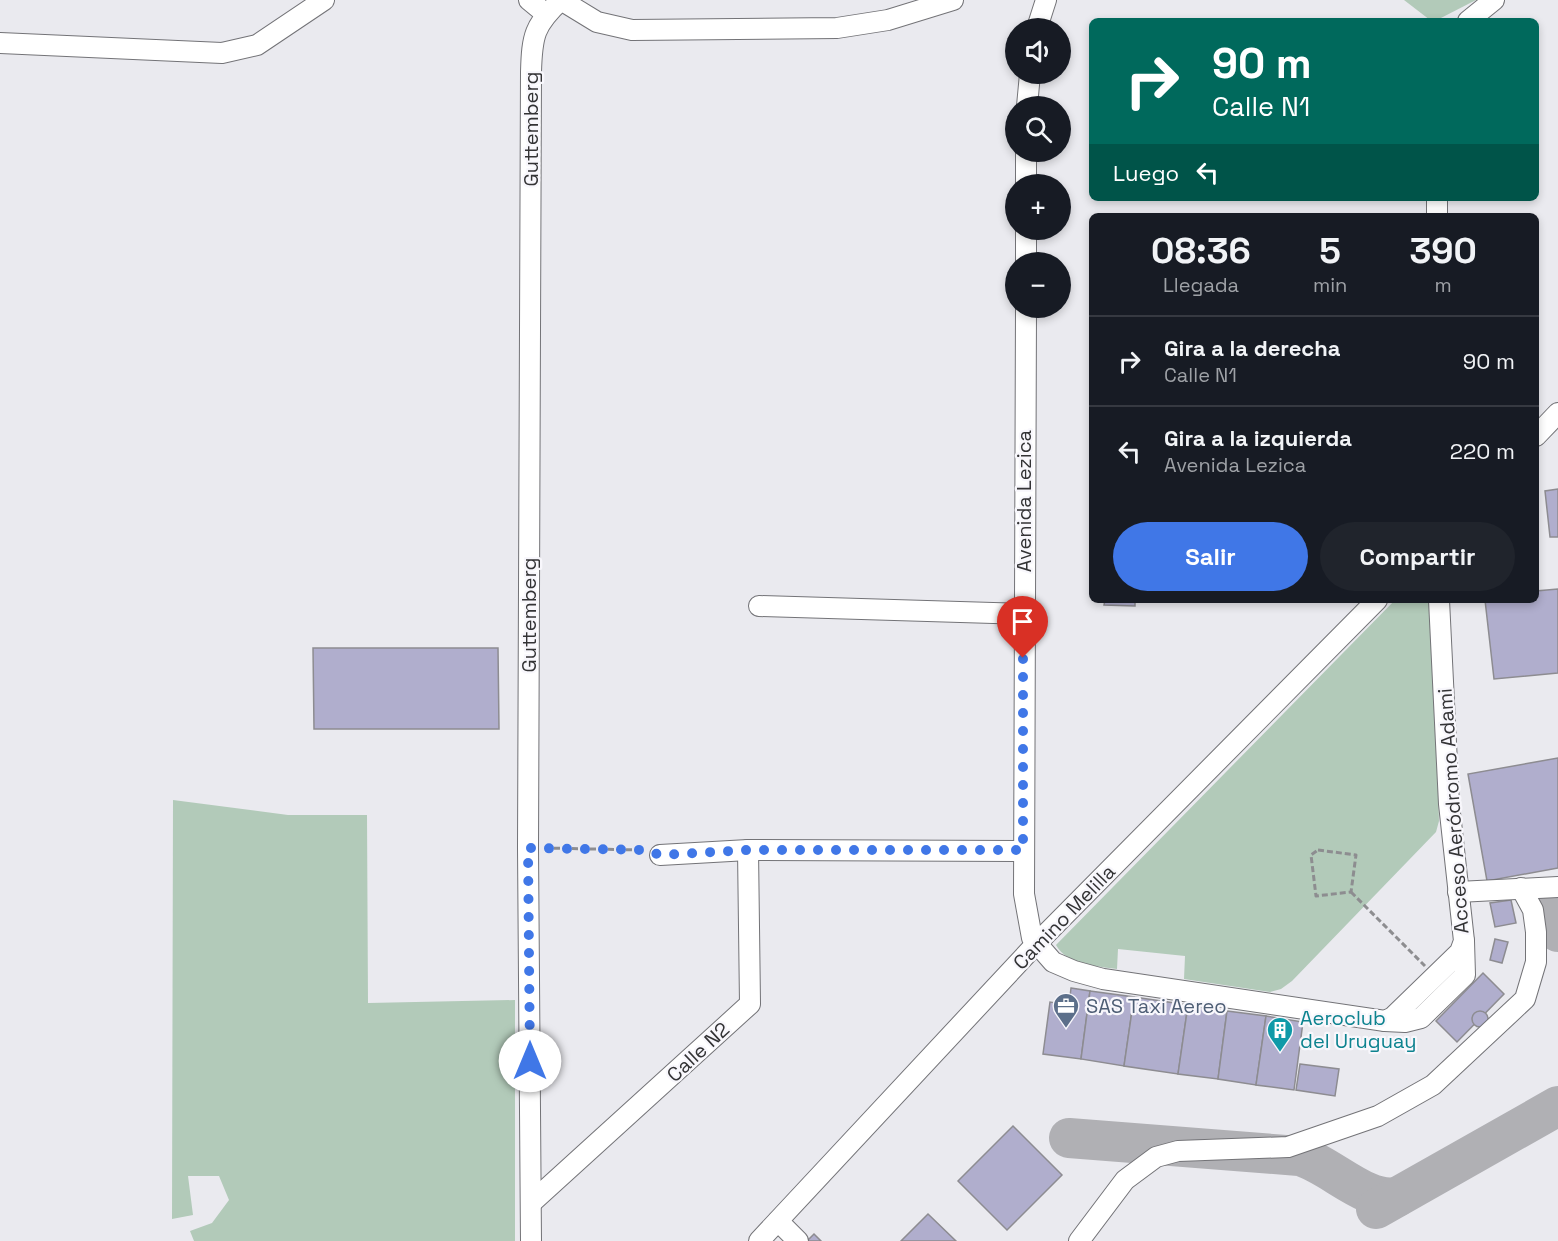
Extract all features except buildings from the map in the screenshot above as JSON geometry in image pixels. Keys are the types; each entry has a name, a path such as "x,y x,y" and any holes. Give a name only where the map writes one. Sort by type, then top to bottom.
{"street":[{"path":"529,0 546,14"},
{"path":"561,0 597,22 633,30 837,28 888,20 953,0"},
{"name":"Guttemberg","path":"531,1241 528,848 531,72 534,32 546,14 561,0"},
{"path":"1040,18 1046,0"},
{"path":"1472,18 1494,0"},
{"path":"0,43 222,53 257,45 309,4"},
{"name":"Avenida Lezica","path":"1026,318 1023,850 1026,911 1032,938 1036,944"},
{"path":"1539,433 1558,413"},
{"name":"Camino Melilla","path":"772,1233 1036,944 1374,603"},
{"name":"Acceso Aeródromo Adami","path":"1385,1021 1393,1017 1460,952 1464,941 1449,804 1439,603"},
{"path":"759,606 1023,614"},
{"path":"660,855 748,850 1023,850"},
{"name":"Calle N2","path":"531,1203 750,1004 748,850"},
{"path":"1458,892 1558,887"},
{"path":"1079,1241 1125,1180 1156,1157 1178,1151 1288,1147 1318,1139 1378,1116 1433,1086 1525,999 1536,962 1536,932 1533,910 1521,888"},
{"path":"1036,944 1053,962 1103,979 1385,1021 1406,1022 1421,1018 1465,975 1464,941"},
{"path":"772,1233 798,1241"}],"path":[{"path":"528,848 645,850 660,855"},
{"path":"1318,850 1356,855 1351,892 1316,896 1311,855 1318,850"},
{"path":"1351,892 1435,976"}],"green space":[{"path":"1404,0 1476,0 1441,18 1427,18"},
{"path":"1392,603 1432,603 1439,821 1436,832 1292,981 1281,989 1270,992 1184,979 1185,956 1118,949 1117,969 1075,961 1061,952 1056,945"},
{"path":"173,800 288,815 367,815 368,1003 515,1000 515,1241 194,1241 190,1231 212,1223 229,1200 219,1176 188,1176 193,1215 172,1219"}],"taxiway":[{"path":"1556,898 1558,932"},
{"path":"1376,1209 1558,1106"},
{"path":"1069,1138 1299,1156 1311,1160 1360,1189 1385,1197 1397,1197"}],"place":[{"name":"SAS Taxi Aereo","path":"1066,1029"},
{"name":"Aeroclub del Uruguay","path":"1280,1053"}],"route":[{"path":"530,1061 528,848 645,850 660,855 669,852 748,850 1023,850 1023,658"}]}
